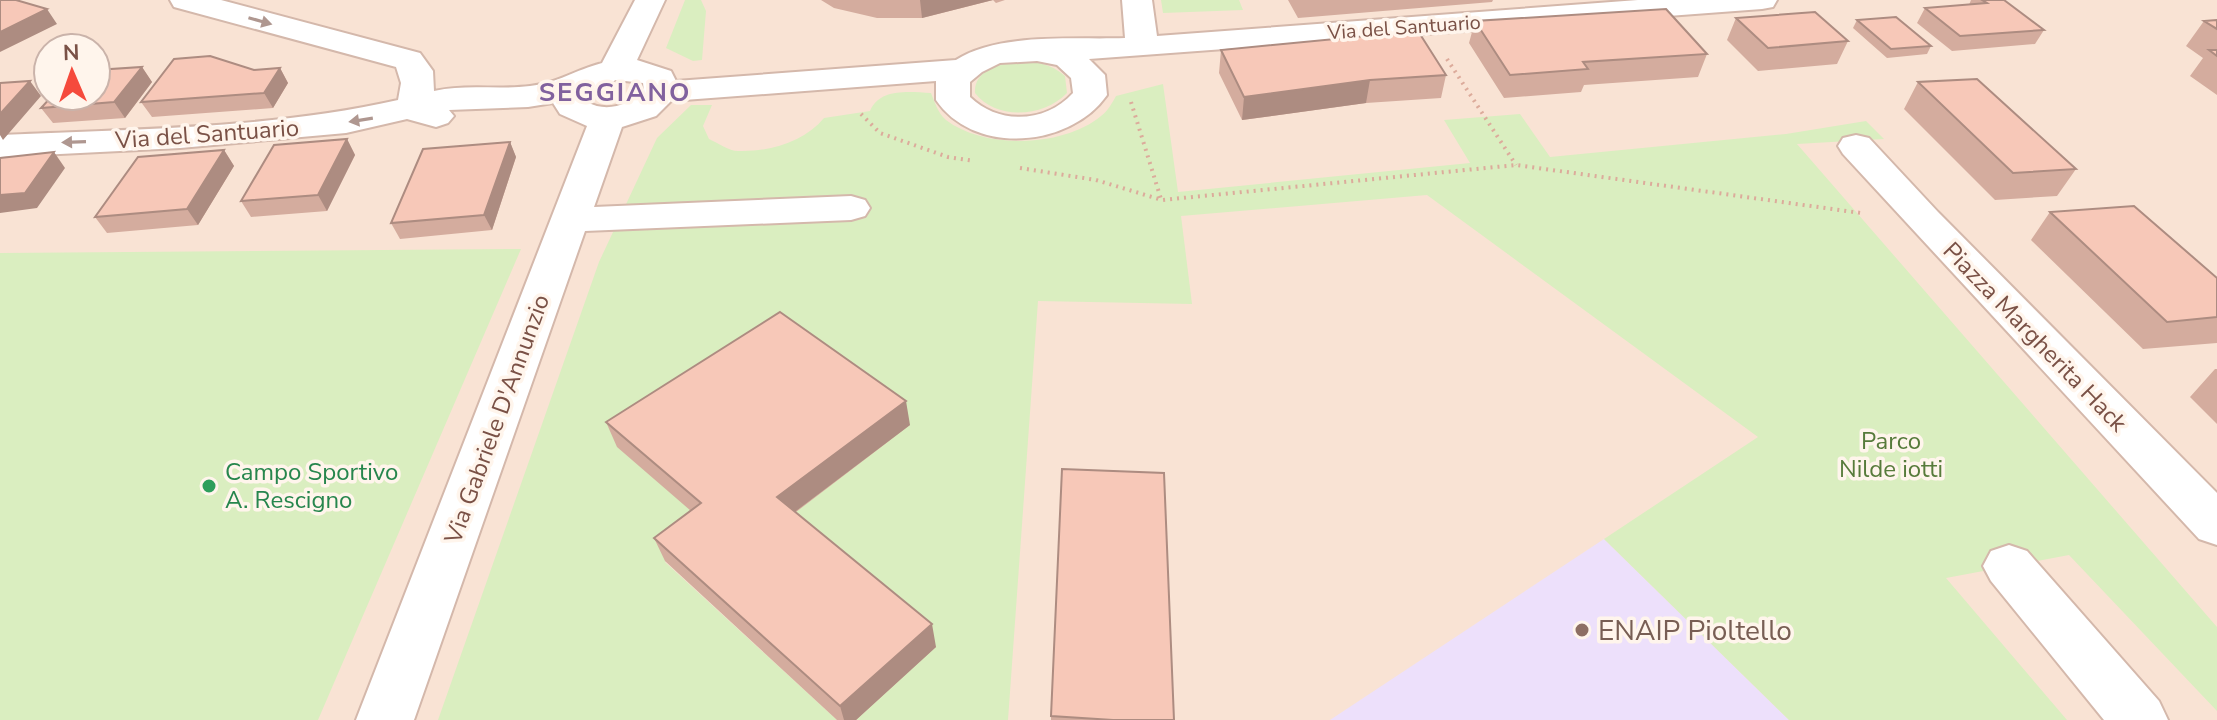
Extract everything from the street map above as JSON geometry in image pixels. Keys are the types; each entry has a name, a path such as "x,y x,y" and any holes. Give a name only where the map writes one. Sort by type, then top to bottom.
{"street":[{"path":"185,0 408,60 420,77 412,109"},
{"path":"615,70 650,0"},
{"path":"1137,0 1142,47"},
{"name":"Via del Santuario","path":"1142,47 1113,65 1092,86 1085,104 1062,119 1031,126 997,125 968,116 953,100 953,81 963,69 992,55 1142,47 1762,0"},
{"path":"1037,51 1068,58 1080,66 1092,86"},
{"path":"661,92 659,78 651,73 615,70 592,77 585,104 641,109 661,92 963,69"},
{"name":"Via del Santuario","path":"0,146 180,137 316,125 377,118 442,100 528,97 585,104"},
{"name":"Via Gabriele D'Annunzio","path":"385,720 570,220 585,104"},
{"name":"Piazza Margherita Hack","path":"1856,146 1924,221 2217,525"},
{"path":"570,220 851,208"},
{"path":"2009,566 2139,720"}],"path":[{"path":"1425,26 1516,165"},
{"path":"854,78 860,113 880,133 948,157 975,161"},
{"path":"1130,96 1162,200"},
{"path":"1015,167 1096,180 1162,200 1516,165 1924,221"}],"shaded area":[{"path":"0,0 2217,0 2217,720 0,720"},
{"name":"ENAIP Pioltello","path":"1604,539 1789,720 1330,720"}],"green space":[{"path":"685,0 701,0 706,11 702,60 693,61 666,48"},
{"path":"1161,0 1239,0 1243,10 1163,13"},
{"path":"1014,61 1054,68 1065,76 1067,93 1034,111 1008,112 984,102 975,93 978,79 987,71"},
{"name":"Parco Nilde iotti","path":"1163,84 1178,192 1470,163 1444,120 1520,114 1550,157 1786,134 1866,121 1884,139 1797,144 2217,627 2217,711 2069,555 1946,578 2067,720 1789,720 1604,539 1758,437 1427,195 1181,216 1192,304 1038,301 1008,720 856,720 936,646 710,527 665,562 837,720 438,720 599,262 657,138 691,105 712,105 703,126 709,139 735,151 762,150 786,144 807,133 824,118 870,111 881,98 904,92 931,93 943,117 962,130 1002,140 1024,141 1067,134 1103,114 1116,96"},
{"name":"Campo Sportivo A. Rescigno","path":"521,249 318,720 0,720 0,253"}],"building":[{"path":"0,0 16,0 47,9 0,32"},
{"path":"1982,0 2004,0 2044,30 1960,36 1925,8 1987,3"},
{"path":"1666,9 1707,54 1583,62 1588,69 1510,75 1475,21"},
{"path":"1815,12 1848,41 1768,48 1736,18"},
{"path":"1896,17 1931,46 1891,49 1857,20"},
{"path":"2217,20 2217,29 2204,21"},
{"path":"1418,31 1446,75 1370,80 1244,97 1221,50"},
{"path":"210,56 254,70 280,68 264,93 141,102 174,59"},
{"path":"142,67 112,102 112,69"},
{"path":"1977,79 2076,169 2013,173 1918,82"},
{"path":"30,81 0,114 0,83"},
{"path":"347,139 318,195 241,201 274,145"},
{"path":"510,142 484,215 391,223 423,149"},
{"path":"224,150 187,209 95,217 138,157"},
{"path":"54,152 25,193 0,195 0,158"},
{"path":"2134,206 2217,278 2217,317 2167,322 2050,212"},
{"path":"780,312 906,401 777,497 932,624 840,706 654,538 701,503 606,422"},
{"path":"1062,469 1164,473 1174,720 1051,716"}],"place":[{"name":"Campo Sportivo A. Rescigno","path":"209,486"},
{"name":"ENAIP Pioltello","path":"1582,630"}],"district":[{"name":"SEGGIANO","path":"615,92"}]}
